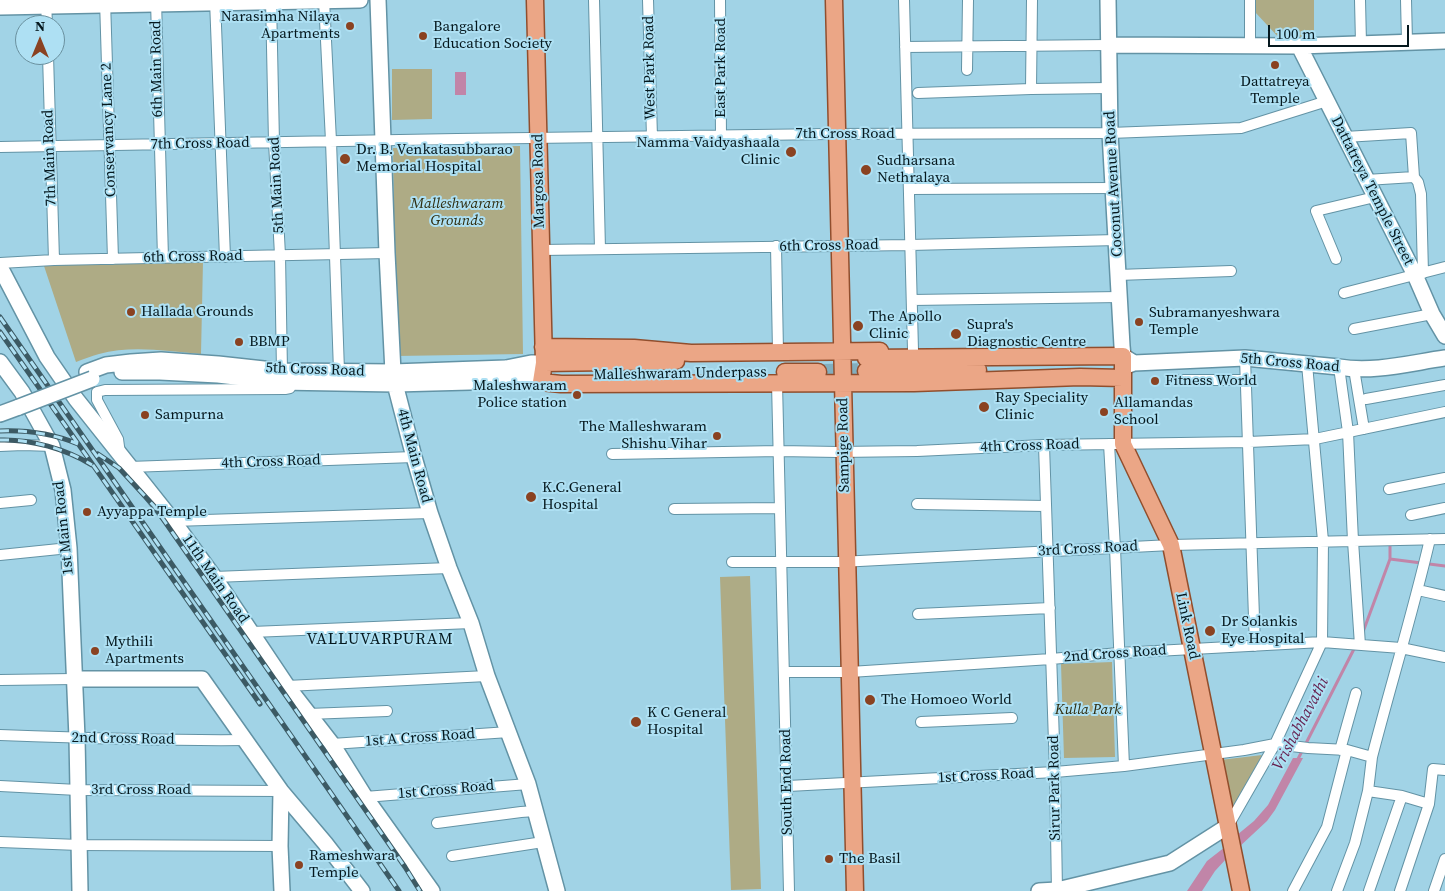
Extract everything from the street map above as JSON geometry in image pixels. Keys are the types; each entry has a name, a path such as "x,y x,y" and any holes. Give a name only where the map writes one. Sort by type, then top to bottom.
{"main road":[{"name":"Margosa Road","path":"535,0 543,367"},
{"name":"Sampige Road","path":"834,0 854,891"},
{"path":"543,367 634,348 691,353 1076,348 1125,362"},
{"name":"5th Cross Road","path":"1093,355 1125,362 866,365 1093,355"},
{"path":"543,367 561,384 843,384 1080,377 1125,362"},
{"name":"Link Road","path":"1125,362 1116,444 1170,545 1241,891"},
{"name":"Malleshwaram Underpass","path":"543,367 818,365"}],"street":[{"path":"324,0 339,371"},
{"path":"0,7 46,3 360,0"},
{"name":"4th Main Road","path":"378,0 387,253 394,378 430,513 471,623 487,676 528,784 557,891"},
{"path":"594,0 600,249"},
{"name":"West Park Road","path":"648,0 652,137"},
{"name":"East Park Road","path":"720,0 721,136"},
{"path":"904,0 914,350"},
{"path":"967,70 968,0"},
{"path":"1031,89 1032,0"},
{"name":"Coconut Avenue Road","path":"1108,0 1110,133 1125,362"},
{"path":"1250,0 1250,45"},
{"path":"1360,0 1361,43"},
{"path":"1406,0 1407,41"},
{"path":"215,1 226,257"},
{"name":"5th Main Road","path":"271,1 282,371"},
{"name":"6th Main Road","path":"156,2 163,258"},
{"name":"Conservancy Lane 2","path":"105,3 113,259"},
{"path":"905,47 1031,45 1299,46 1445,40"},
{"name":"Dattatreya Temple Street","path":"1299,46 1366,180 1419,274 1432,314 1445,336"},
{"name":"7th Main Road","path":"48,65 54,260"},
{"path":"918,93 1109,88"},
{"name":"7th Cross Road","path":"0,147 838,134 1110,133 1241,128 1327,101"},
{"path":"1345,137 1411,133 1414,177 1418,182 1421,194 1419,274"},
{"path":"1366,180 1414,177"},
{"path":"909,189 1114,188"},
{"path":"1336,259 1316,211 1375,197"},
{"name":"6th Cross Road","path":"541,250 1117,240"},
{"path":"776,246 778,352"},
{"name":"6th Cross Road","path":"0,263 54,260 387,253"},
{"name":"11th Main Road","path":"0,267 47,357 76,399 173,521 252,632 287,686 332,744 364,797 432,891"},
{"path":"1344,293 1445,267"},
{"path":"1118,274 1231,270"},
{"path":"912,300 1120,297"},
{"path":"1354,329 1432,314"},
{"path":"1245,358 1255,646"},
{"name":"5th Cross Road","path":"1125,362 1245,358 1346,368 1371,368 1445,358"},
{"name":"5th Cross Road","path":"89,375 106,365 161,360 282,371 339,371 394,378"},
{"name":"1st Main Road","path":"0,362 22,392 52,446 64,490 77,738 80,891"},
{"path":"1039,891 1057,891 1170,862 1231,839 1322,642 1323,541 1307,364"},
{"name":"5th Cross Road","path":"89,375 132,371 218,375 279,382 315,382 543,367"},
{"path":"1346,368 1364,429"},
{"path":"1346,368 1352,541 1360,645"},
{"path":"0,414 17,403 89,375"},
{"path":"1176,380 1246,380"},
{"path":"125,462 118,439 97,400 97,392 106,390 285,390 315,382"},
{"name":"South End Road","path":"777,383 790,891"},
{"path":"1366,399 1445,385"},
{"path":"0,404 17,403"},
{"name":"4th Cross Road","path":"612,454 917,451 1044,445 1249,442 1314,439 1445,412"},
{"path":"0,446 23,444 52,446"},
{"path":"1116,444 1115,548 1124,766"},
{"name":"Sirur Park Road","path":"1044,445 1057,891"},
{"name":"4th Cross Road","path":"125,462 414,458"},
{"path":"1389,489 1445,478"},
{"path":"0,503 31,500"},
{"path":"917,504 1046,506"},
{"path":"674,509 780,508"},
{"path":"1411,515 1445,508"},
{"path":"173,521 430,513"},
{"path":"1338,891 1354,843 1368,791 1372,757 1418,590 1430,539"},
{"name":"3rd Cross Road","path":"732,562 847,562 1170,545 1445,539"},
{"path":"0,555 68,548"},
{"path":"214,578 449,568"},
{"path":"1418,590 1445,596"},
{"path":"918,614 1050,608"},
{"path":"252,632 471,623"},
{"name":"2nd Cross Road","path":"785,672 850,672 1119,653 1322,642 1401,648 1445,657"},
{"path":"287,686 487,676"},
{"path":"0,680 202,678 281,791 362,891"},
{"path":"1293,891 1327,827 1356,692"},
{"path":"308,714 386,711"},
{"path":"921,722 1012,718"},
{"name":"1st A Cross Road","path":"332,744 509,732"},
{"name":"2nd Cross Road","path":"0,735 246,740"},
{"name":"1st Cross Road","path":"788,786 1055,772 1124,766 1275,744 1343,750 1372,757"},
{"path":"1400,891 1429,804 1433,769 1445,770"},
{"name":"1st Cross Road","path":"364,797 528,784"},
{"name":"3rd Cross Road","path":"0,786 78,790 281,791"},
{"path":"281,791 280,846 282,891"},
{"path":"1368,791 1402,796 1429,804"},
{"path":"1369,891 1402,796"},
{"path":"437,824 535,811"},
{"path":"0,842 79,845 280,846"},
{"path":"452,856 543,842"},
{"path":"1434,891 1445,859"}],"green space":[{"path":"1255,0 1314,0 1314,40 1281,40 1255,12"},
{"path":"392,69 432,69 432,119 392,120"},
{"name":"Malleshwaram Grounds","path":"520,146 523,354 396,356 393,148"},
{"name":"Hallada Grounds","path":"203,261 201,354 136,349 111,351 76,362 43,263"},
{"path":"750,576 761,889 731,890 720,577"},
{"name":"Kulla Park","path":"1112,662 1115,757 1064,758 1061,664"},
{"path":"1262,755 1233,814 1220,760"}],"shaded area":[{"path":"455,72 466,72 466,95 455,95"},
{"path":"1293,758 1303,758 1275,810 1267,821 1238,848 1237,835 1254,821 1268,805"},
{"path":"1225,847 1227,858 1215,871 1202,891 1187,891 1207,861"}],"waterway":[{"name":"Vrishabhavathi","path":"1363,632 1390,559 1390,545"},
{"path":"1390,559 1445,566"},
{"name":"Vrishabhavathi","path":"1297,761 1355,647"}],"tunnel":[{"path":"818,372 866,371"}],"railway":[{"path":"0,317 399,891"},
{"path":"0,332 260,704"},
{"path":"0,431 40,433 78,444"},
{"path":"0,440 24,441 48,446 71,454 92,465"},
{"path":"98,454 119,468 154,506 420,891"}],"place":[{"name":"Narasimha Nilaya Apartments","path":"350,26"},
{"name":"Bangalore Education Society","path":"423,36"},
{"name":"Dattatreya Temple","path":"1275,65"},
{"name":"Namma Vaidyashaala Clinic","path":"791,152"},
{"name":"Dr. B. Venkatasubbarao Memorial Hospital","path":"345,159"},
{"name":"Sudharsana Nethralaya","path":"866,170"},
{"name":"Hallada Grounds","path":"131,312"},
{"name":"Subramanyeshwara Temple","path":"1139,322"},
{"name":"The Apollo Clinic","path":"858,326"},
{"name":"Supra's Diagnostic Centre","path":"956,334"},
{"name":"BBMP","path":"239,342"},
{"name":"Fitness World","path":"1155,381"},
{"name":"Maleshwaram Police station","path":"577,395"},
{"name":"Ray Speciality Clinic","path":"984,407"},
{"name":"Allamandas School","path":"1104,412"},
{"name":"Sampurna","path":"145,415"},
{"name":"The Malleshwaram Shishu Vihar","path":"717,436"},
{"name":"K.C.General Hospital","path":"531,497"},
{"name":"Ayyappa Temple","path":"87,512"},
{"name":"Dr Solankis Eye Hospital","path":"1210,631"},
{"name":"Mythili Apartments","path":"95,651"},
{"name":"The Homoeo World","path":"870,700"},
{"name":"K C General Hospital","path":"636,722"},
{"name":"The Basil","path":"829,859"},
{"name":"Rameshwara Temple","path":"299,865"}],"district":[{"name":"VALLUVARPURAM","path":"380,640"}]}
